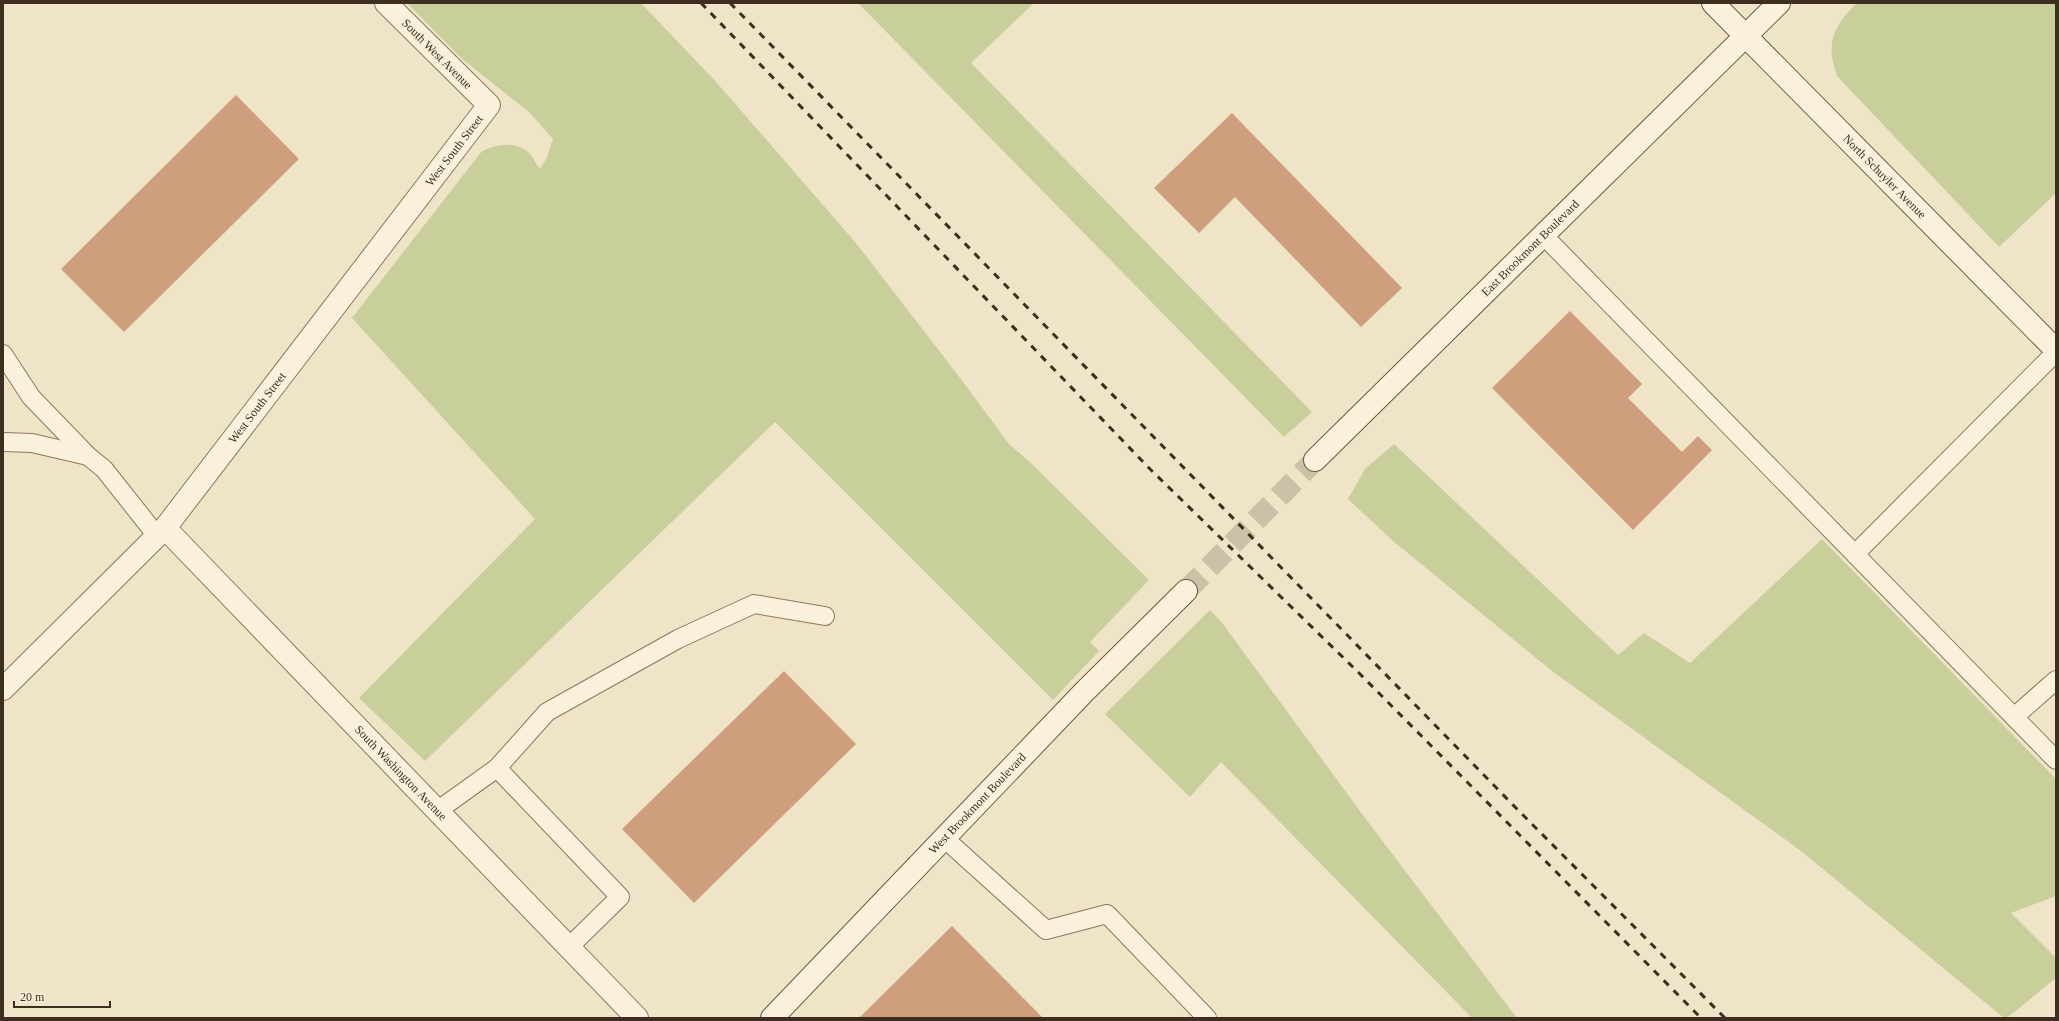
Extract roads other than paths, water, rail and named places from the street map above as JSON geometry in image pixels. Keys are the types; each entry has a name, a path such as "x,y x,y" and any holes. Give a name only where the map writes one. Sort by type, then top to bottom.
{"street":[{"name":"South West Avenue","path":"386,3 489,105"},
{"name":"North Schuyler Avenue","path":"1713,3 2056,351"},
{"name":"East Brookmont Boulevard","path":"1315,460 1747,37 1779,3"},
{"name":"East Brookmont Boulevard","path":"1747,37 1793,3"},
{"name":"West South Street","path":"3,689 161,532 489,105"},
{"name":"South Washington Avenue","path":"161,532 436,810 637,1018"},
{"name":"West Brookmont Boulevard","path":"772,1018 1079,697 1186,591"}],"lane":[{"path":"1544,236 2056,760"},
{"path":"1855,554 2056,351"},
{"path":"3,354 31,397 88,456 104,469 161,532"},
{"path":"3,442 32,443 88,456"},
{"path":"436,810 497,768 547,712 685,636 754,604 825,616"},
{"path":"2014,717 2056,680"},
{"path":"497,768 620,897 569,947"},
{"path":"944,838 1046,930 1108,914 1207,1018"}],"tunnel":[{"path":"1186,591 1315,460"}],"railway":[{"path":"701,3 1150,469 1359,673 1701,1018"},
{"path":"730,3 1517,809 1725,1018"}]}
